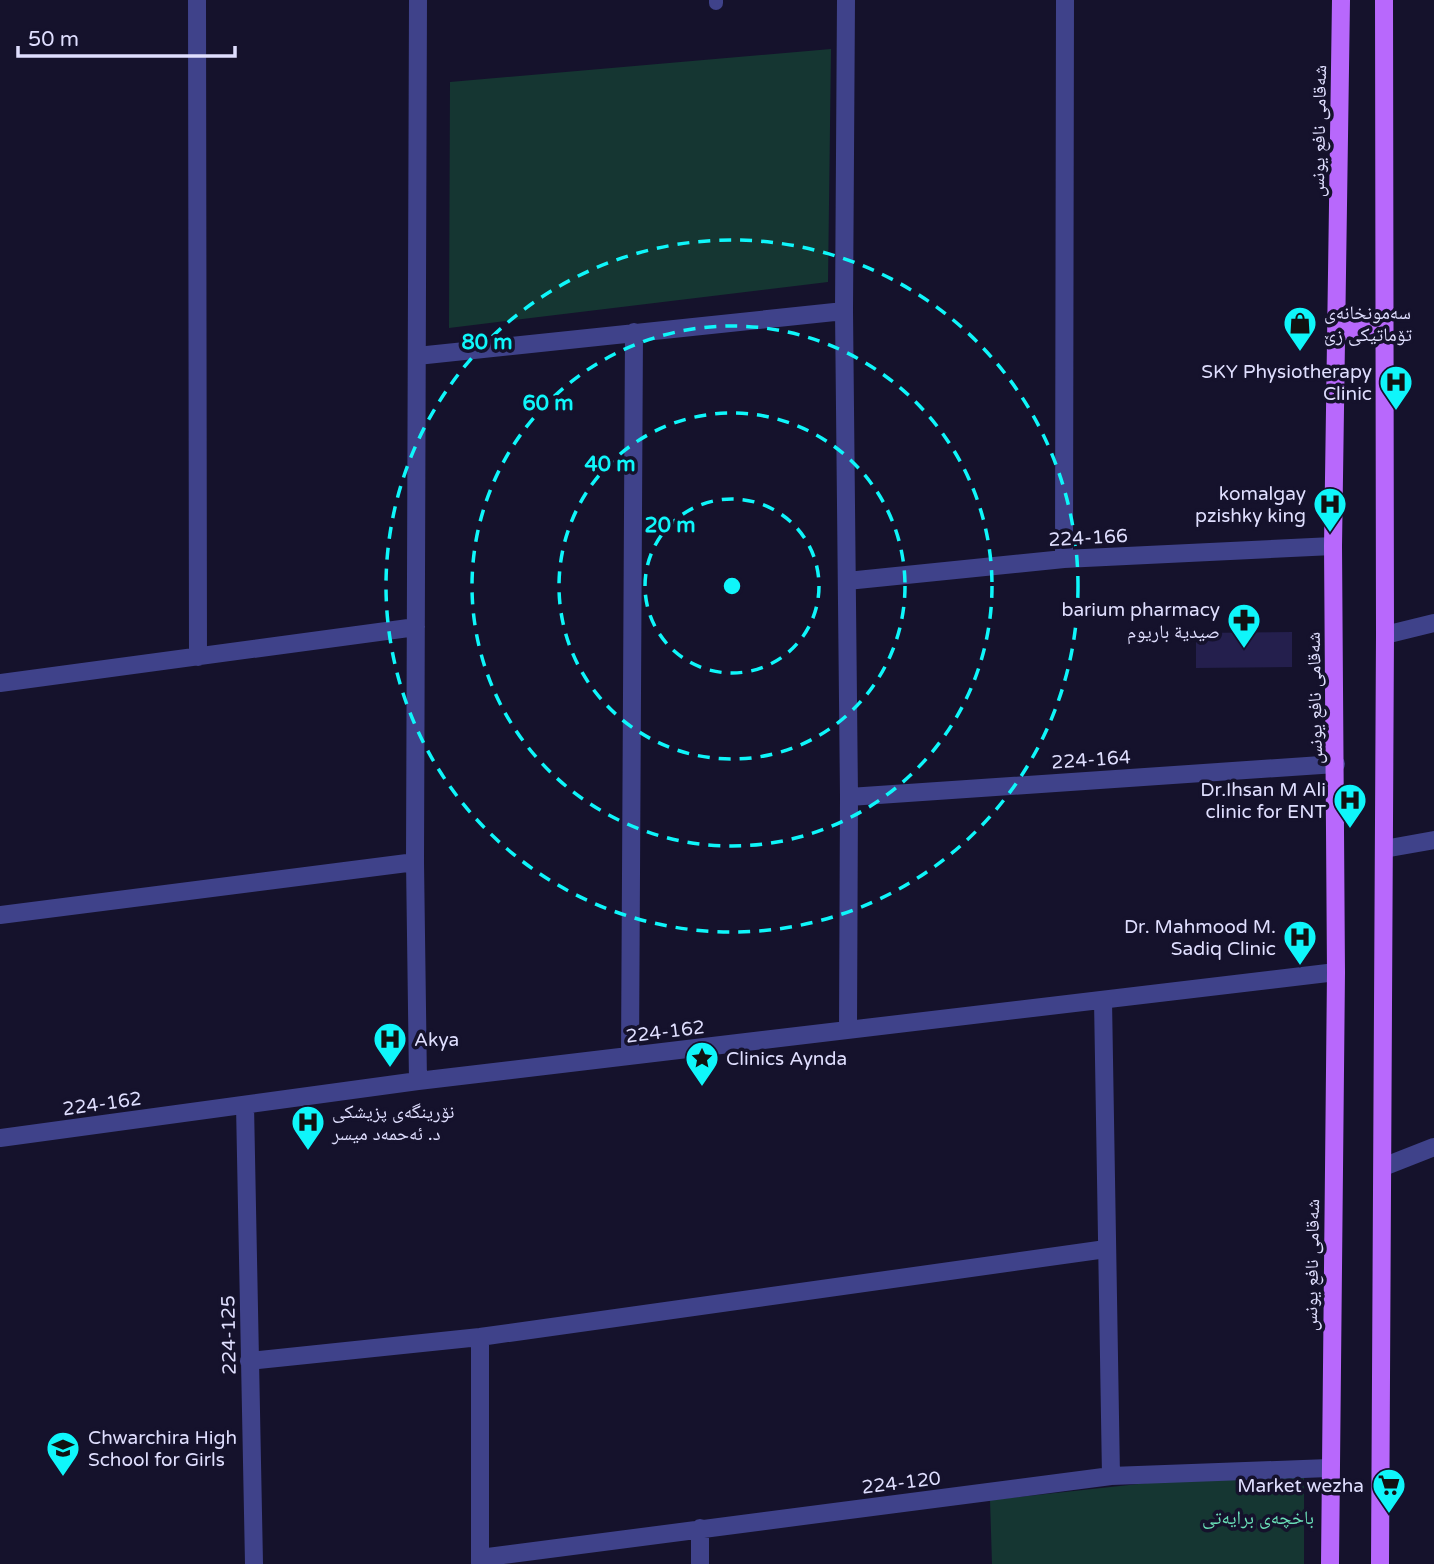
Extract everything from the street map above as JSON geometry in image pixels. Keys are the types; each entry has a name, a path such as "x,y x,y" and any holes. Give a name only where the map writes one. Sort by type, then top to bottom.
{"main road":[{"name":"شەقامی نافع یونس","path":"1330,1564 1336,972 1333,546 1341,0"},
{"path":"1380,1564 1385,635 1384,0"},
{"path":"1337,333 1384,322"}],"street":[{"path":"197,0 198,657"},
{"path":"418,0 415,862 418,1081"},
{"path":"846,0 844,311 849,797 848,1030"},
{"path":"1063,559 1065,0"},
{"path":"416,356 844,311"},
{"path":"630,1056 634,332"},
{"name":"224-166","path":"847,581 1063,559 1333,546"},
{"path":"1385,635 1434,624"},
{"path":"0,683 416,628"},
{"name":"224-164","path":"849,797 1336,764"},
{"path":"1384,849 1434,840"},
{"path":"0,915 415,862"},
{"name":"224-162","path":"0,1138 418,1081 1336,972"},
{"path":"1103,1000 1111,1476"},
{"name":"224-125","path":"245,1105 254,1564"},
{"path":"1383,1167 1434,1147"},
{"path":"249,1361 480,1338 1106,1249"},
{"path":"480,1338 480,1561"},
{"name":"224-120","path":"480,1561 700,1528 1111,1476 1329,1468"},
{"path":"700,1528 701,1564"}],"green space":[{"path":"831,49 828,282 449,328 450,82"},
{"name":"باخچەی برایەتی","path":"1304,1466 1304,1564 992,1564 990,1500"}],"building":[{"name":"barium pharmacy صيدية باريوم","path":"1292,632 1292,667 1196,668 1196,633"}],"place":[{"name":"سەمونخانەی تۆماتیکی زێ","path":"1300,353"},
{"name":"SKY Physiotherapy Clinic","path":"1396,412"},
{"name":"komalgay pzishky king","path":"1330,534"},
{"name":"barium pharmacy صيدية باريوم","path":"1244,650"},
{"name":"Dr.Ihsan M Ali clinic for ENT","path":"1350,830"},
{"name":"Dr. Mahmood M. Sadiq Clinic","path":"1300,967"},
{"name":"Akya","path":"390,1069"},
{"name":"Clinics Aynda","path":"702,1088"},
{"name":"نۆرینگەی پزیشکی د. ئەحمەد میسر","path":"308,1152"},
{"name":"Chwarchira High School for Girls","path":"63,1478"},
{"name":"Market wezha","path":"1389,1515"}]}
